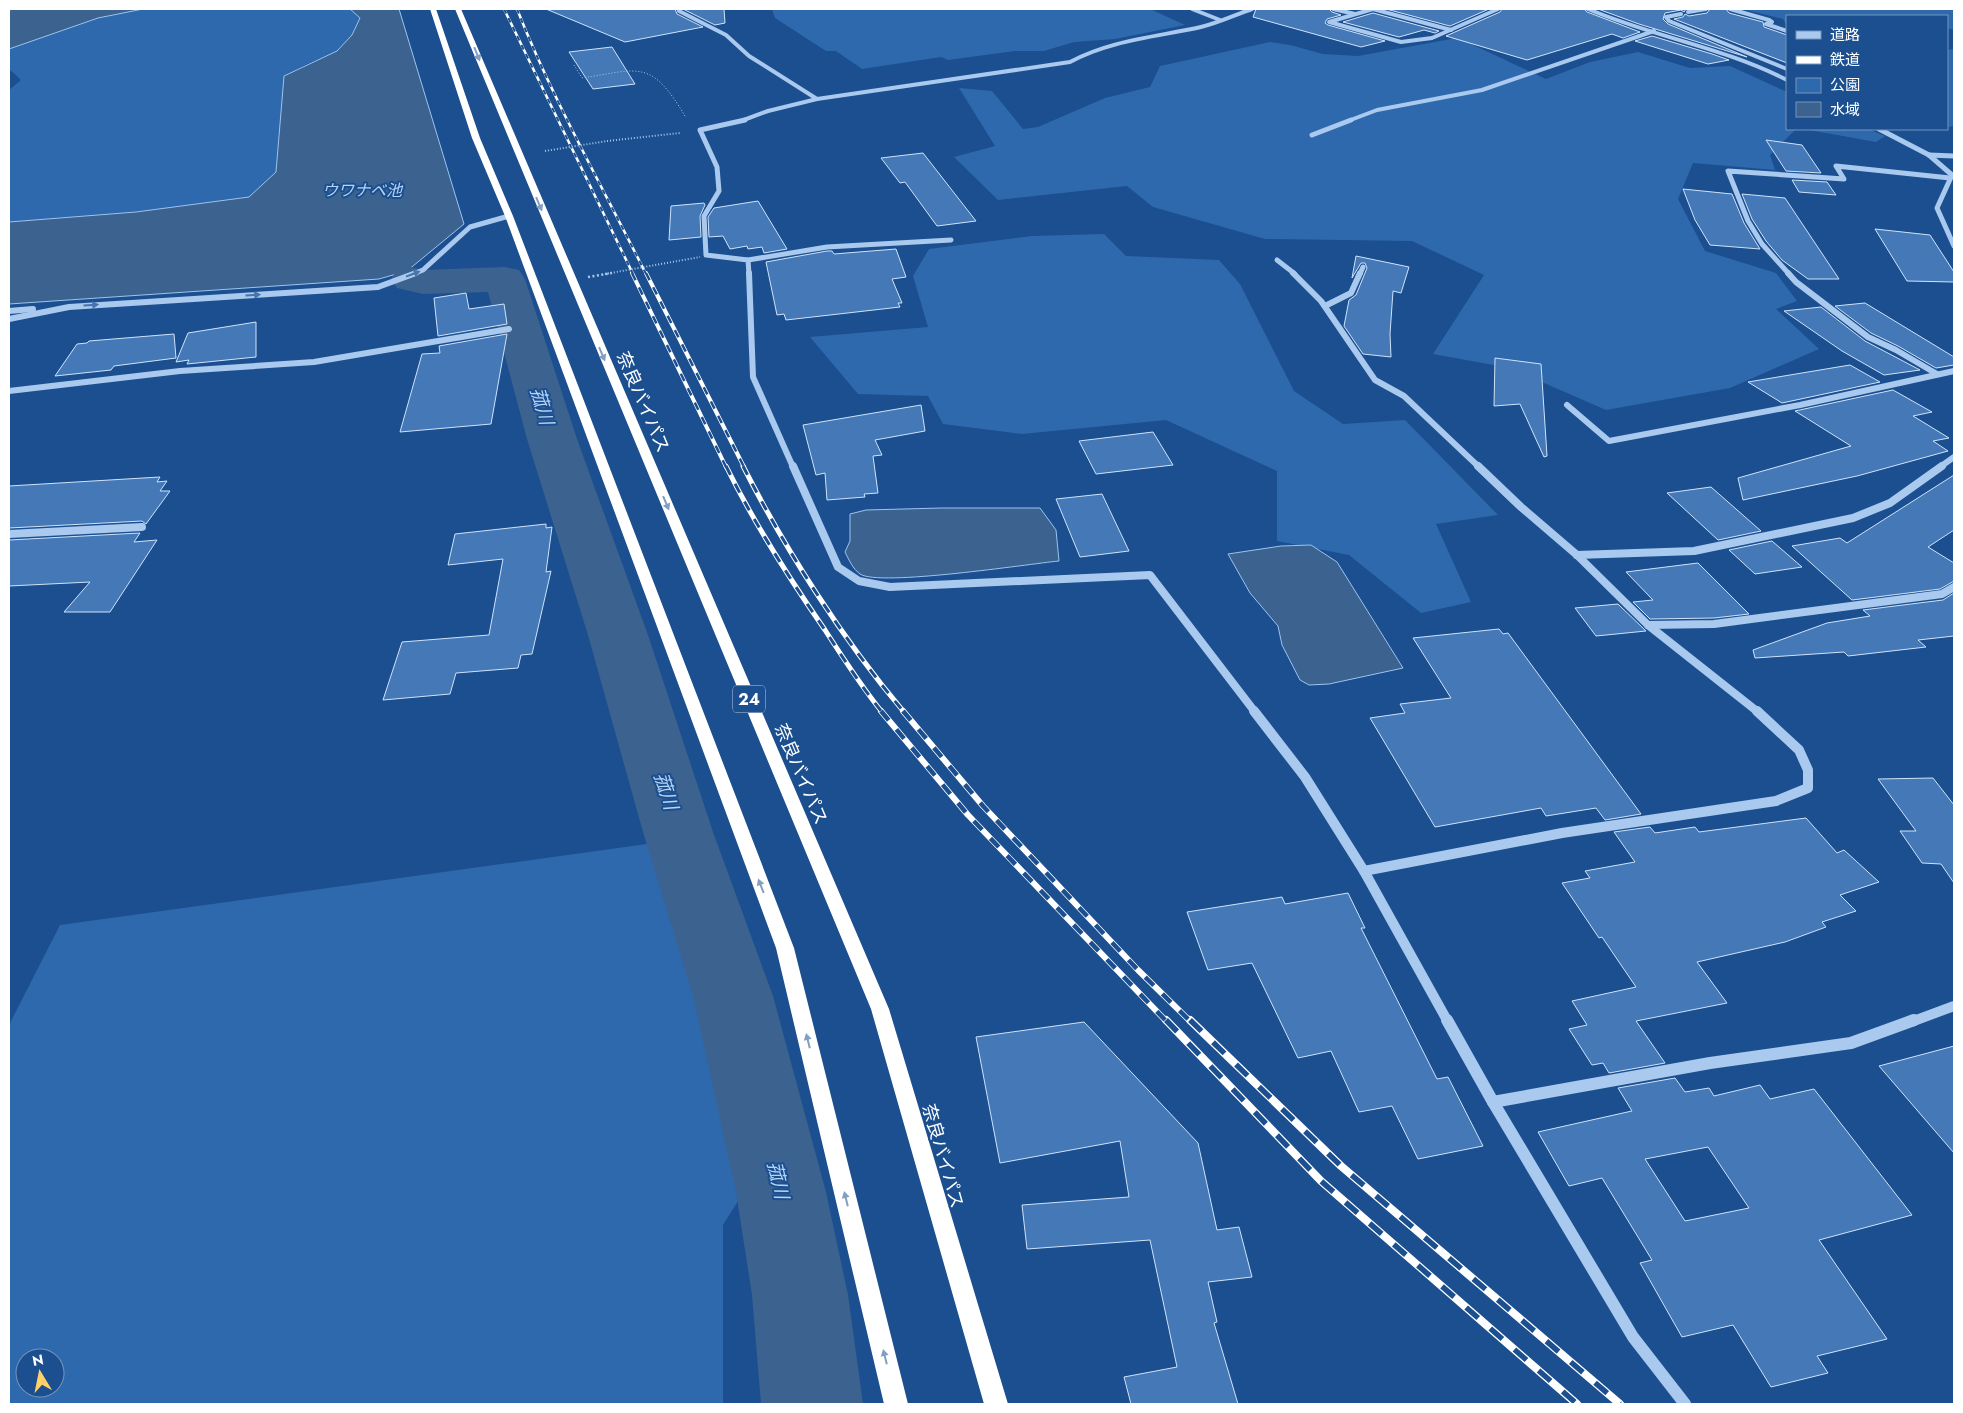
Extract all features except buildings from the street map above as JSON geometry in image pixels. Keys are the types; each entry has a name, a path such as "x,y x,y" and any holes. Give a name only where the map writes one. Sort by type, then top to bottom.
{"highway":[{"path":"433,9 476,138 509,216 785,948 896,1404"},
{"name":"奈良バイパス","path":"458,9 880,1009 996,1404"}],"street":[{"path":"679,9 679,11 726,35 749,56 817,99"},
{"path":"1192,9 1220,20"},
{"path":"951,240 827,247 748,260 706,254 704,216 719,191 717,167 700,130 742,121 768,111 817,99 1070,62 1087,52 1120,41 1201,26 1252,9"},
{"path":"1333,9 1355,14"},
{"path":"1451,30 1373,9 1329,22 1401,42 1432,38 1451,30 1498,9"},
{"path":"1588,9 1606,18 1699,44 1757,66 1786,80"},
{"path":"1688,12 1706,9"},
{"path":"1730,9 1769,20 1772,22 1766,24 1786,30"},
{"path":"1681,14 1666,17 1669,21 1786,69"},
{"path":"1312,135 1377,110 1482,90 1654,31"},
{"path":"1881,130 1929,154 1952,176 1937,208 1954,246"},
{"path":"1929,154 1954,156"},
{"path":"1937,374 1896,350 1868,337 1796,282 1762,244 1748,221 1728,171 1844,179 1836,166 1950,178"},
{"path":"9,311 378,287 423,270 470,227 509,216"},
{"path":"748,260 753,377 838,567 859,581 890,587 1150,574 1304,776 1364,871 1493,1102 1633,1337 1685,1404"},
{"path":"1277,260 1300,278 1325,306 1375,380 1388,389 1404,396 1521,507 1577,555 1648,625 1750,704 1799,750 1808,770 1808,788 1776,801 1562,833 1364,871"},
{"path":"1325,306 1352,293 1363,268"},
{"path":"9,319 69,307"},
{"path":"9,391 180,371 314,362 509,329"},
{"path":"1567,405 1608,441 1800,405 1954,370"},
{"path":"1577,555 1694,551 1853,518 1890,503 1954,458"},
{"path":"9,534 142,527"},
{"path":"1648,625 1714,624 1834,610 1942,594 1954,587"},
{"path":"1493,1102 1710,1063 1851,1043 1954,1006"}],"path":[{"path":"574,65 582,78 636,71 648,72 655,76 684,114 690,126 700,130"},
{"path":"545,151 607,141 700,130"},
{"path":"588,277 700,257"}],"green space":[{"path":"143,9 350,9 360,18 352,35 337,51 284,76 276,172 249,197 136,212 9,222 9,90 21,80 9,69 9,49 98,18"},
{"path":"772,9 1150,9 1185,25 1115,39 1074,42 1044,51 1015,51 948,60 941,57 862,69 836,51 826,51 775,18"},
{"path":"1513,9 1559,9 1562,12 1469,43 1546,79 1590,62 1638,52 1690,68 1730,66 1786,92 1786,130 1795,130 1770,155 1775,170 1693,163 1678,199 1705,251 1776,273 1797,301 1776,309 1819,349 1730,388 1606,410 1510,368 1433,354 1484,275 1412,241 1265,239 1153,207 1127,186 998,200 954,157 995,146 959,88 992,91 1023,129 1038,127 1105,98 1150,87 1160,66 1270,42 1323,54 1358,56 1451,39 1487,19"},
{"path":"1742,9 1954,9 1954,30 1948,28 1948,15 1786,15 1786,24 1783,19"},
{"path":"1954,49 1954,126 1948,127 1948,50"},
{"path":"1810,130 1870,130 1885,136 1876,142"},
{"path":"1104,234 1126,256 1219,260 1240,284 1294,391 1343,424 1405,420 1498,515 1436,524 1471,602 1421,613 1349,555 1277,541 1277,471 1166,420 1022,434 943,424 928,396 858,394 810,337 928,327 913,276 929,249 1032,236"},
{"path":"661,842 702,983 750,1182 723,1225 723,1404 9,1404 9,1025 60,925"}],"water":[{"path":"143,9 98,18 9,49 9,10"},
{"name":"ウワナベ池","path":"350,9 399,9 464,224 407,271 379,279 9,304 9,222 136,212 249,197 276,172 284,76 337,51 352,35 360,18"},
{"path":"1040,508 1056,530 1059,561 955,574 895,578 873,577 860,574 855,570 845,552 850,541 850,514 866,510"},
{"path":"1311,545 1337,562 1403,668 1329,684 1309,685 1300,680 1282,645 1278,626 1250,593 1228,554 1281,546"}],"waterway":[{"name":"菰川","path":"411,279 423,282 505,279 552,439 618,635 678,832 733,996 781,1192 800,1295 812,1404"}],"railway":[{"path":"504,9 633,274"},
{"path":"517,9 562,110 646,274"},
{"path":"632,273 726,467"},
{"path":"646,273 744,467"},
{"path":"726,466 748,508 785,570 852,672 882,712"},
{"path":"743,466 777,529 816,593 859,655 904,712"},
{"path":"881,711 968,815 1167,1022"},
{"path":"903,711 983,806 1138,970 1191,1022"},
{"path":"1166,1020 1321,1181 1577,1404"},
{"path":"1190,1020 1341,1166 1620,1404"}]}
